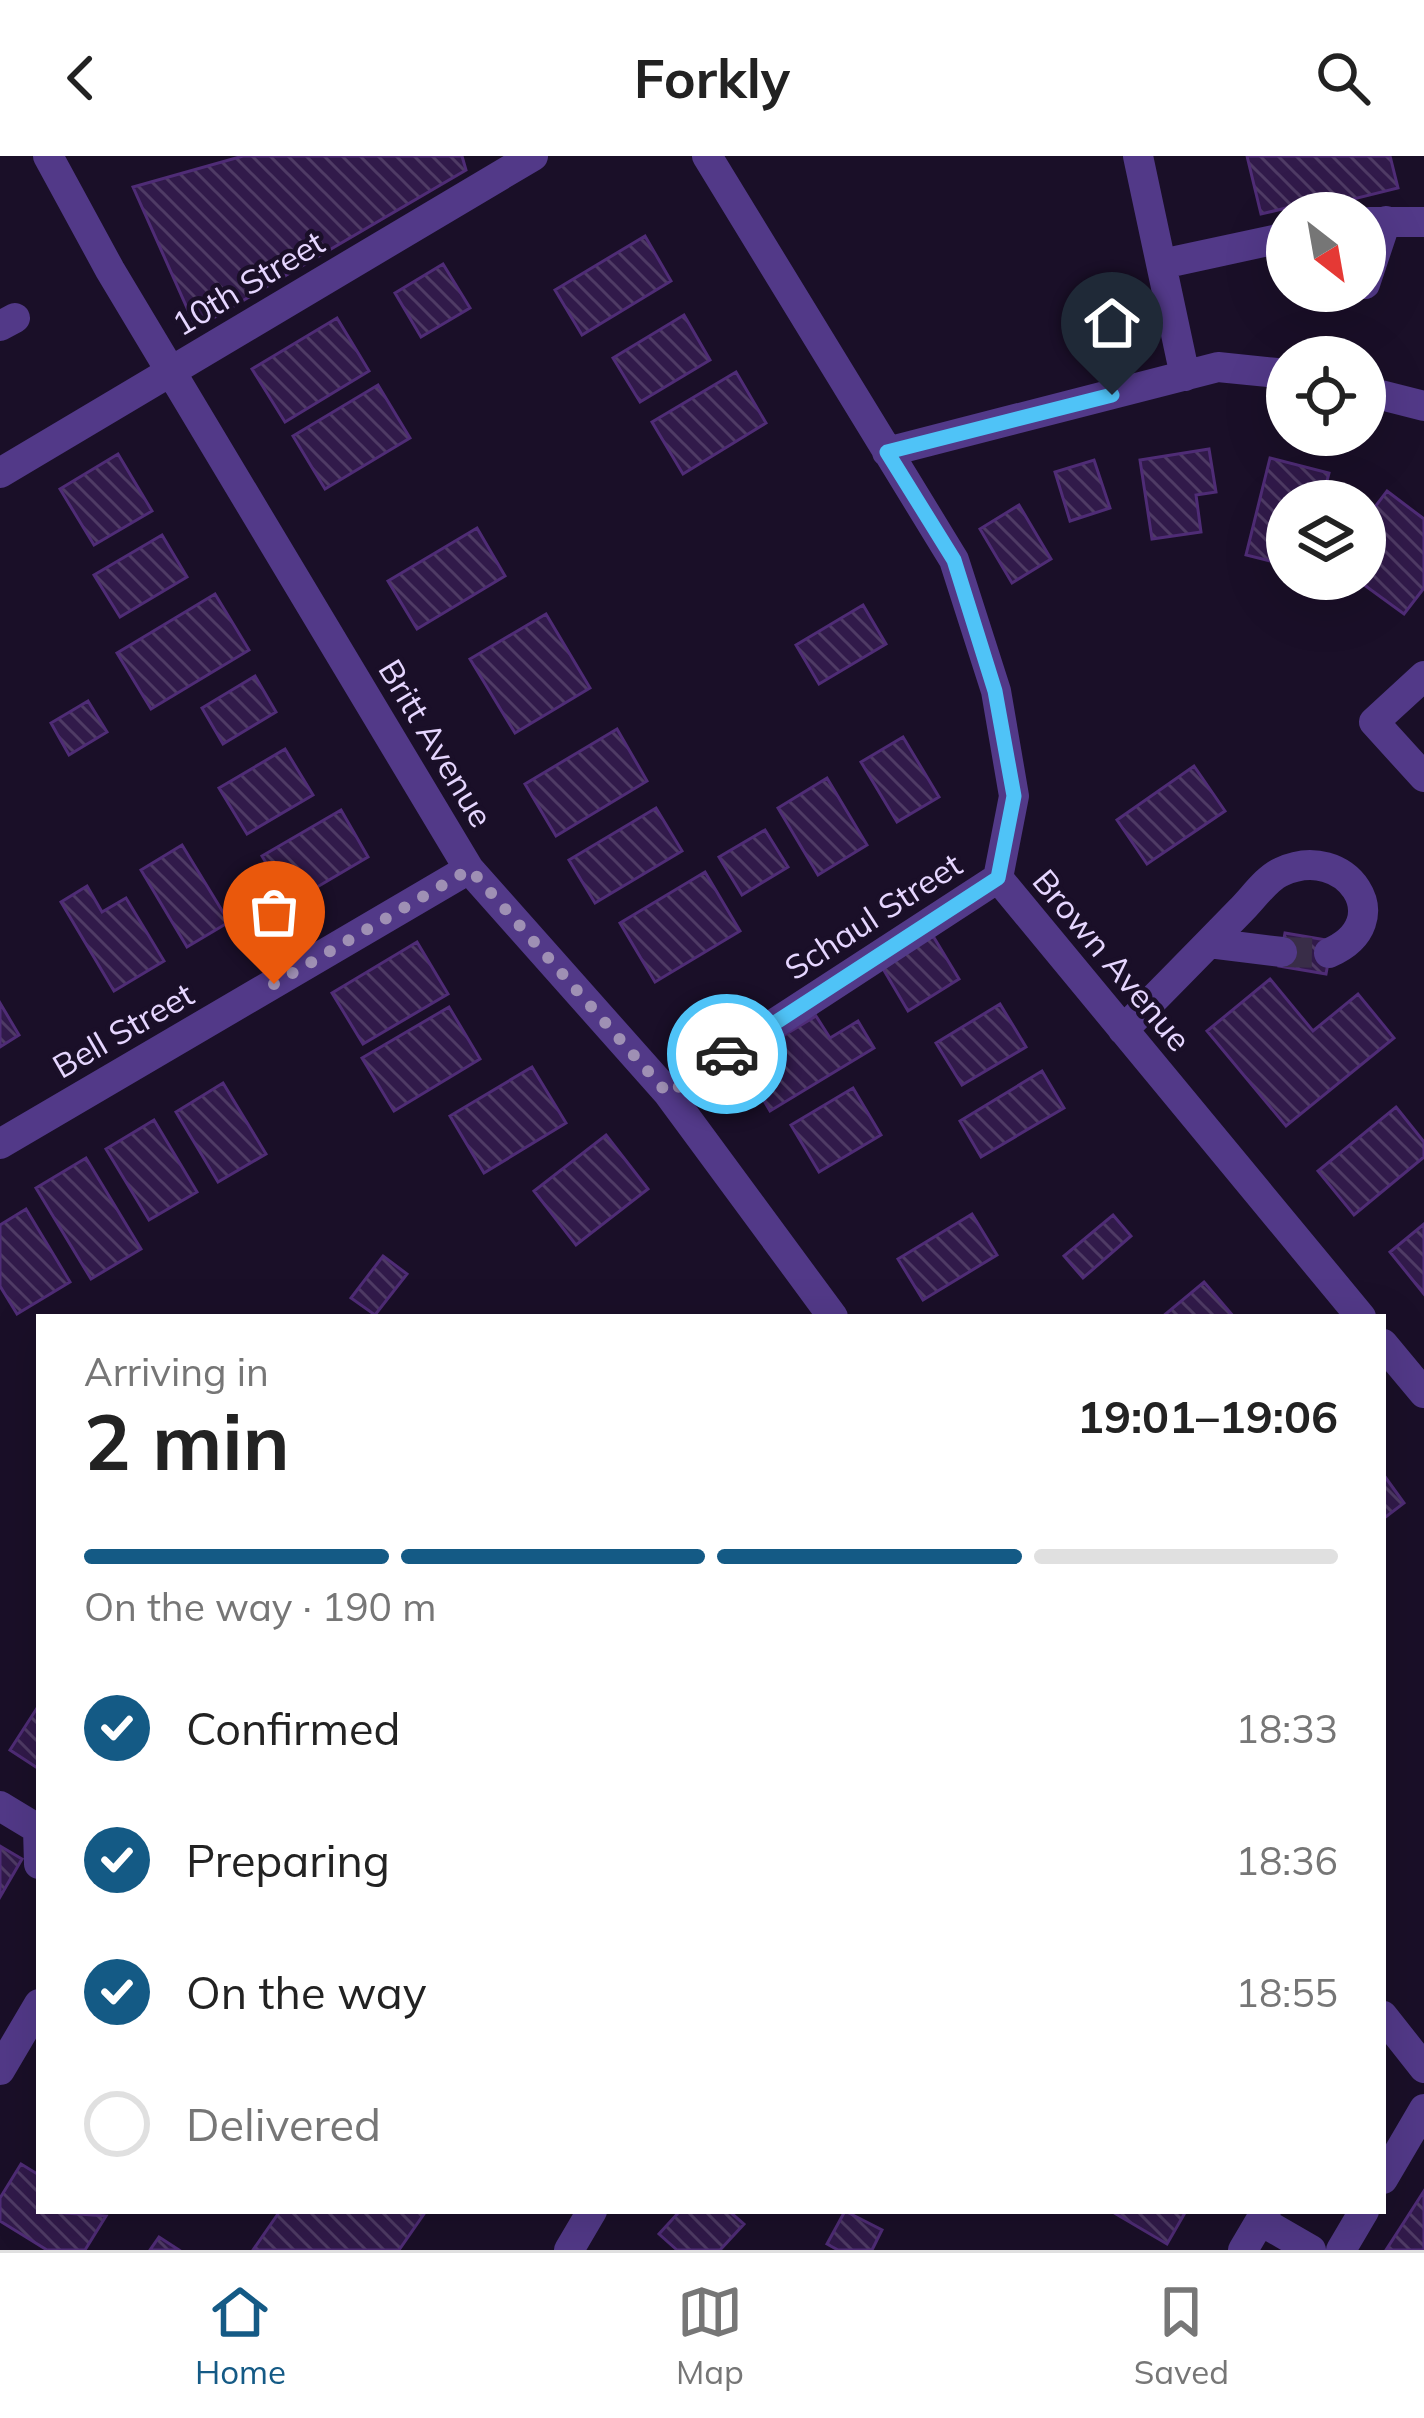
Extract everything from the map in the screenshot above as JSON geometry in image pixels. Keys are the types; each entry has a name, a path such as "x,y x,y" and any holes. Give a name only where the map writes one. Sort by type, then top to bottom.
{"street":[{"name":"Britt Avenue","path":"48,156 110,270 470,869 668,1094 831,1314"},
{"name":"10th Street","path":"0,473 532,156"},
{"name":"Brown Avenue","path":"707,156 954,560 995,691 1014,796 998,878 1358,1314"},
{"path":"1138,156 1185,376"},
{"path":"1386,222 1424,222"},
{"path":"1162,264 1266,245"},
{"path":"887,452 1218,368 1266,372"},
{"path":"1386,396 1424,406"},
{"path":"1424,676 1374,722 1424,777"},
{"path":"1123,1030 1279,872 1316,862 1340,870 1358,891 1364,910 1360,929 1346,946 1329,953"},
{"name":"Bell Street","path":"0,1144 470,869"},
{"name":"Schaul Street","path":"668,1094 998,878"},
{"path":"1209,943 1282,952"},
{"path":"1386,1348 1424,1393"},
{"path":"0,1806 36,1828"},
{"path":"0,2070 36,2009"},
{"path":"1386,2020 1424,2068"},
{"path":"1386,2174 1424,2109"},
{"path":"569,2250 590,2214"},
{"path":"1341,2250 1362,2214"},
{"path":"1243,2250 1264,2216 1311,2250"}],"building":[{"path":"243,156 462,156 466,170 196,328 133,187"},
{"path":"1247,156 1390,156 1398,188 1266,192 1266,213 1261,214"},
{"path":"645,236 671,281 582,335 555,290"},
{"path":"443,264 470,308 421,337 395,293"},
{"path":"684,315 710,360 640,402 613,358"},
{"path":"337,318 369,371 285,422 252,369"},
{"path":"736,372 766,423 683,474 652,422"},
{"path":"378,385 410,438 325,489 293,436"},
{"path":"1209,449 1216,492 1196,495 1201,532 1152,539 1140,460"},
{"path":"118,454 152,511 94,545 60,489"},
{"path":"1270,458 1329,473 1327,480 1266,480 1266,560 1246,555"},
{"path":"1094,460 1110,508 1070,521 1055,472"},
{"path":"1386,492 1424,519 1424,588 1404,614 1385,600"},
{"path":"1019,505 1051,559 1012,583 980,529"},
{"path":"477,528 505,576 417,629 388,581"},
{"path":"162,535 187,577 120,617 94,575"},
{"path":"215,594 249,650 151,709 117,653"},
{"path":"863,605 886,644 819,684 796,645"},
{"path":"546,614 590,688 515,733 470,659"},
{"path":"255,676 276,712 223,744 202,708"},
{"path":"88,701 107,732 69,755 51,723"},
{"path":"617,729 647,781 556,836 525,784"},
{"path":"903,737 939,797 897,822 861,762"},
{"path":"285,749 313,795 247,834 219,788"},
{"path":"1194,766 1225,811 1147,864 1117,820"},
{"path":"827,778 867,845 818,875 778,808"},
{"path":"656,808 682,851 595,903 569,860"},
{"path":"341,810 368,857 290,903 262,856"},
{"path":"765,830 788,867 742,895 719,857"},
{"path":"182,845 229,922 187,947 141,870"},
{"path":"705,872 740,931 655,982 620,923"},
{"path":"87,886 102,912 126,898 164,961 114,991 61,902"},
{"path":"1285,933 1332,941 1326,974 1279,966"},
{"path":"933,936 959,979 908,1011 882,967"},
{"path":"417,942 448,994 363,1044 332,993"},
{"path":"1270,979 1313,1031 1358,994 1394,1038 1286,1126 1207,1031"},
{"path":"0,1003 19,1035 0,1047"},
{"path":"1000,1004 1026,1047 962,1085 936,1043"},
{"path":"449,1007 480,1059 394,1111 362,1058"},
{"path":"816,1016 830,1038 858,1021 874,1048 770,1111 741,1061"},
{"path":"532,1067 566,1123 484,1173 450,1116"},
{"path":"1042,1071 1064,1108 981,1157 960,1121"},
{"path":"223,1083 266,1154 218,1182 176,1112"},
{"path":"853,1088 881,1135 819,1172 791,1125"},
{"path":"1396,1107 1424,1142 1424,1157 1354,1215 1318,1171"},
{"path":"154,1120 197,1192 149,1220 106,1149"},
{"path":"606,1135 648,1189 576,1245 534,1191"},
{"path":"86,1158 141,1249 91,1279 36,1188"},
{"path":"26,1209 70,1282 17,1314 0,1286 0,1225"},
{"path":"972,1214 997,1255 923,1300 898,1259"},
{"path":"1113,1215 1131,1236 1083,1278 1064,1256"},
{"path":"1424,1224 1424,1294 1390,1252"},
{"path":"383,1256 407,1274 376,1314 351,1298"},
{"path":"1204,1282 1231,1314 1166,1314"},
{"path":"1386,1478 1404,1503 1386,1517"},
{"path":"36,1710 36,1767 10,1750"},
{"path":"0,1846 22,1859 0,1897"},
{"path":"21,2164 36,2173 36,2214 106,2216 85,2250 47,2250 0,2221 0,2198"},
{"path":"1424,2191 1424,2250 1386,2250"},
{"path":"278,2214 424,2214 399,2250 253,2250"},
{"path":"677,2214 732,2214 744,2224 720,2250 677,2250 659,2234"},
{"path":"843,2214 882,2230 872,2250 838,2250 827,2244"},
{"path":"1116,2214 1184,2214 1167,2244"},
{"path":"159,2237 179,2250 150,2250"}],"tunnel":[{"path":"1282,952 1329,953"}],"way so far":[{"path":"274,984 470,869 668,1094 727,1054"}],"route":[{"path":"727,1054 998,878 1014,796 995,691 954,560 887,452 1112,395"}]}
